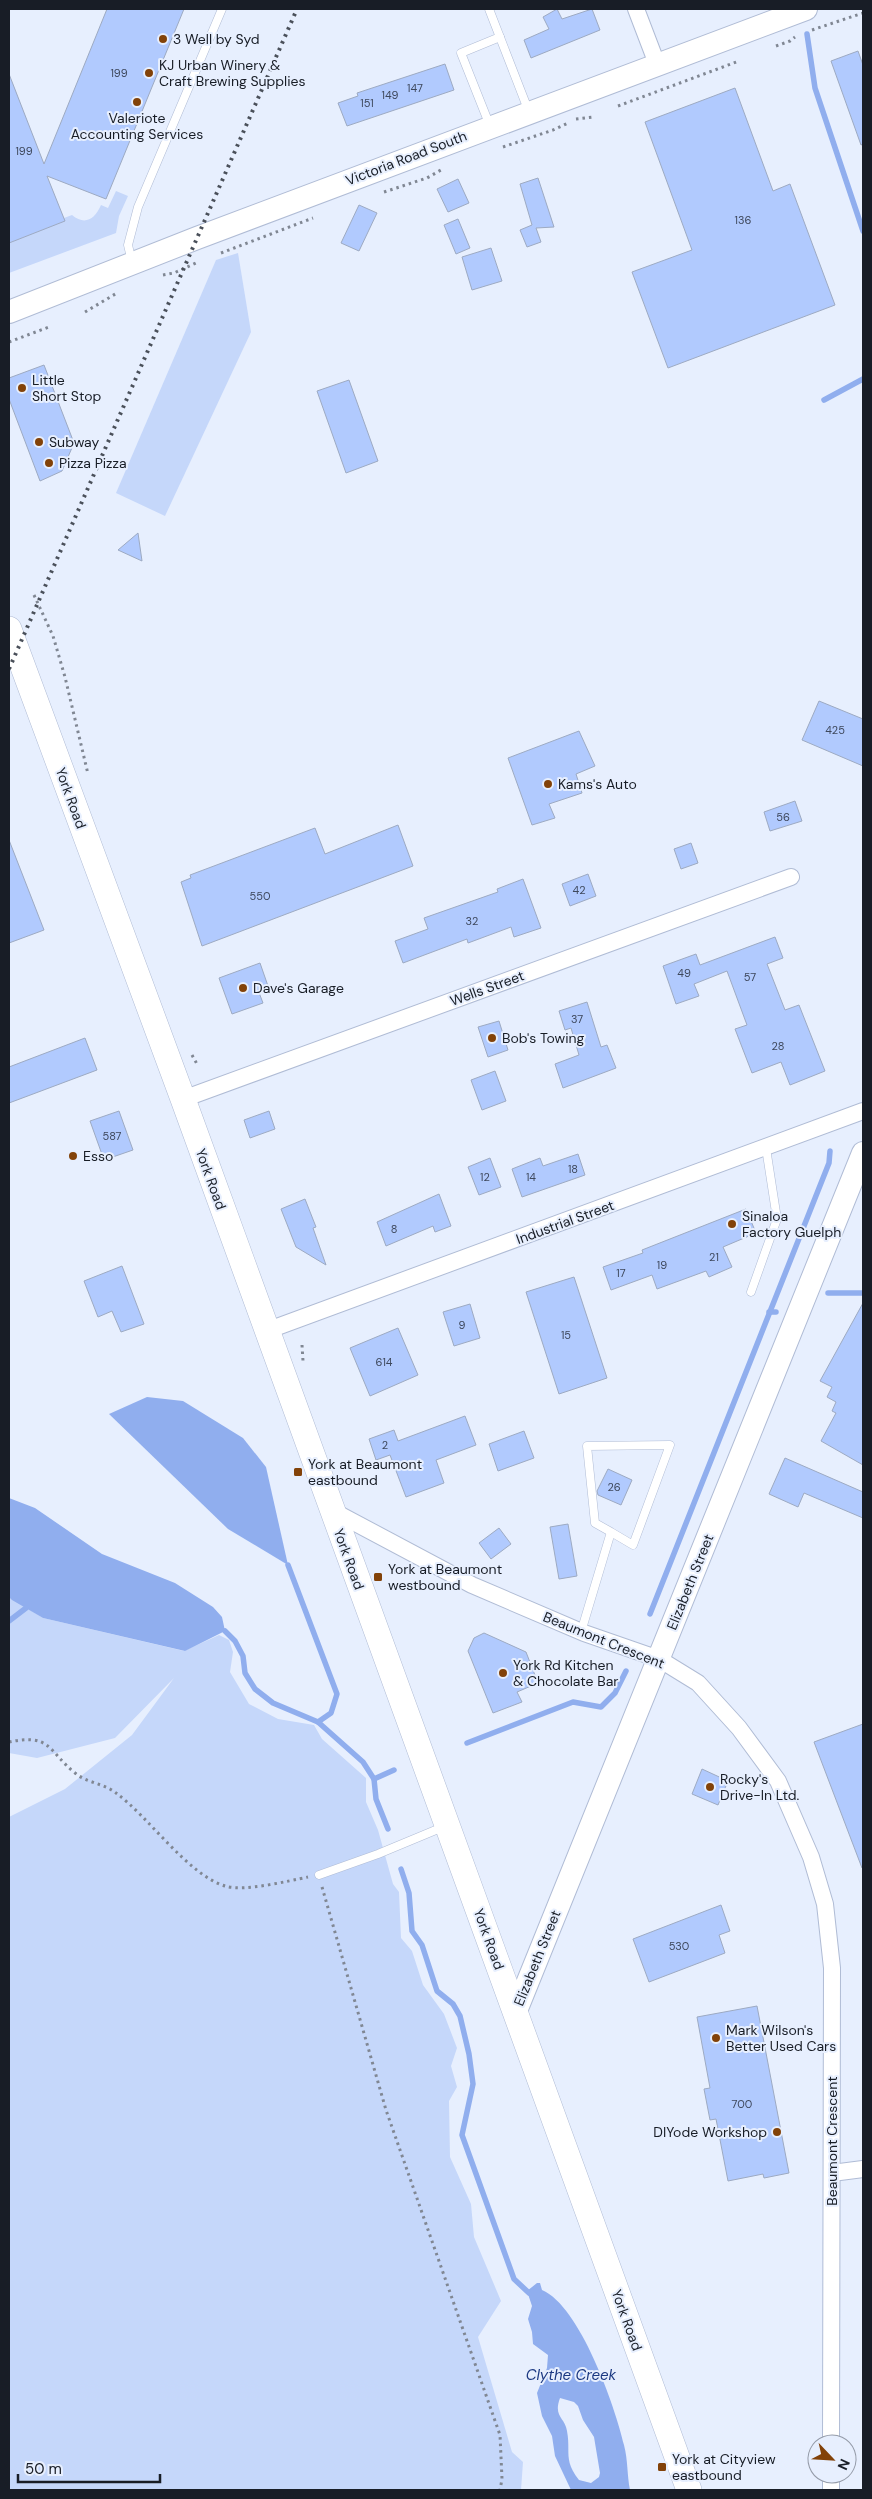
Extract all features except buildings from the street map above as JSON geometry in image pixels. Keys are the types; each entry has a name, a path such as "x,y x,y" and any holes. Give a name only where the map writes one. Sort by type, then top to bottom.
{"main road":[{"name":"York Road","path":"9,629 183,1099 689,2490"}],"street":[{"path":"636,9 657,64"},
{"name":"Victoria Road South","path":"9,312 490,126 806,9"},
{"name":"Wells Street","path":"183,1099 791,877"},
{"name":"Industrial Street","path":"266,1331 863,1111"},
{"name":"Elizabeth Street","path":"516,2011 863,1153"},
{"name":"Beaumont Crescent","path":"331,1510 472,1585 581,1632 659,1659 698,1683 739,1728 778,1781 811,1857 824,1904 832,1968 831,2434"},
{"path":"832,2173 863,2169"}],"lane":[{"path":"133,264 128,244 138,207 222,9"},
{"path":"489,9 528,112"},
{"path":"490,126 461,53 500,37"},
{"path":"751,1292 777,1219 766,1148"},
{"path":"588,1446 670,1446 633,1544 610,1532 595,1523 588,1446"},
{"path":"581,1632 610,1532"},
{"path":"319,1875 378,1854 447,1825"}],"path":[{"path":"808,32 863,13"},
{"path":"776,46 799,35"},
{"path":"618,106 739,61"},
{"path":"499,148 553,130 574,119 593,117"},
{"path":"382,192 427,178 449,167"},
{"path":"216,255 317,216"},
{"path":"159,276 174,273 201,260"},
{"path":"85,312 122,291"},
{"path":"9,342 49,327"},
{"path":"34,595 53,636 65,676 89,778"},
{"path":"188,1048 197,1064"},
{"path":"9,1742 25,1738 48,1744 76,1775 102,1784 116,1793 159,1831 189,1864 208,1878 226,1887 267,1886 319,1875 386,2110 500,2435 502,2479 500,2490"}],"shaded area":[{"path":"116,191 128,196 119,216 116,233 9,273 9,243 64,221 64,218 72,215 81,220 89,219 96,214 101,205 108,208"},
{"path":"238,253 251,332 165,516 116,493 216,260"},
{"path":"9,1597 43,1618 184,1651 219,1635 229,1640 233,1652 230,1672 249,1704 278,1719 314,1725 322,1739 366,1778 366,1802 378,1830 393,1884 399,1892 401,1938 412,1951 423,1985 444,2014 457,2048 451,2066 457,2087 449,2101 450,2157 471,2204 474,2237 501,2301 478,2337 512,2452 523,2462 521,2490 9,2490 9,1817 65,1789 132,1735 174,1678 115,1738 37,1758 9,1753"}],"water":[{"path":"147,1397 183,1401 243,1438 266,1467 288,1565 228,1529 109,1414"},
{"path":"9,1498 35,1508 102,1554 175,1583 213,1607 222,1617 225,1631 185,1651 43,1618 12,1600 9,1597"},
{"name":"Clythe Creek","path":"537,2283 540,2283 542,2290 556,2300 570,2315 594,2359 613,2407 619,2428 625,2451 630,2490 571,2490 555,2456 552,2436 542,2416 537,2393 547,2368 548,2355 533,2344 528,2319 532,2306 527,2291","holes":["560,2398 574,2402 594,2437 600,2473 599,2477 591,2483 579,2480 571,2467 568,2456 566,2426 558,2409"]}],"waterway":[{"path":"807,34 815,88 863,231"},
{"path":"824,400 863,379"},
{"path":"650,1614 829,1163 830,1151"},
{"path":"828,1293 863,1293"},
{"path":"769,1312 776,1312"},
{"path":"288,1565 337,1694 331,1713 318,1722"},
{"name":"Clythe Creek","path":"9,1621 26,1608"},
{"name":"Clythe Creek","path":"225,1631 235,1641 243,1656 245,1673 255,1689 273,1703 318,1722 363,1762 374,1779 376,1799 388,1829"},
{"path":"467,1743 573,1702 601,1707 615,1693 626,1671"},
{"path":"374,1779 394,1770"},
{"name":"Clythe Creek","path":"401,1869 409,1893 412,1931 422,1945 437,1991 453,2004 460,2016 469,2054 473,2084 462,2135 514,2279 529,2293"}],"railway":[{"path":"9,669 297,9"}],"place":[{"name":"3 Well by Syd","path":"163,39"},
{"name":"KJ Urban Winery & Craft Brewing Supplies","path":"149,73"},
{"name":"Valeriote Accounting Services","path":"137,102"},
{"name":"Little Short Stop","path":"22,388"},
{"name":"Subway","path":"39,442"},
{"name":"Pizza Pizza","path":"49,463"},
{"name":"Kams's Auto","path":"548,784"},
{"name":"Dave's Garage","path":"243,988"},
{"name":"Bob's Towing","path":"492,1038"},
{"name":"Esso","path":"73,1156"},
{"name":"Sinaloa Factory Guelph","path":"732,1224"},
{"name":"York at Beaumont eastbound","path":"298,1472"},
{"name":"York at Beaumont westbound","path":"378,1577"},
{"name":"York Rd Kitchen & Chocolate Bar","path":"503,1673"},
{"name":"Rocky's Drive-In Ltd.","path":"710,1787"},
{"name":"Mark Wilson's Better Used Cars","path":"716,2038"},
{"name":"DIYode Workshop","path":"777,2132"},
{"name":"York at Cityview eastbound","path":"662,2467"}]}
